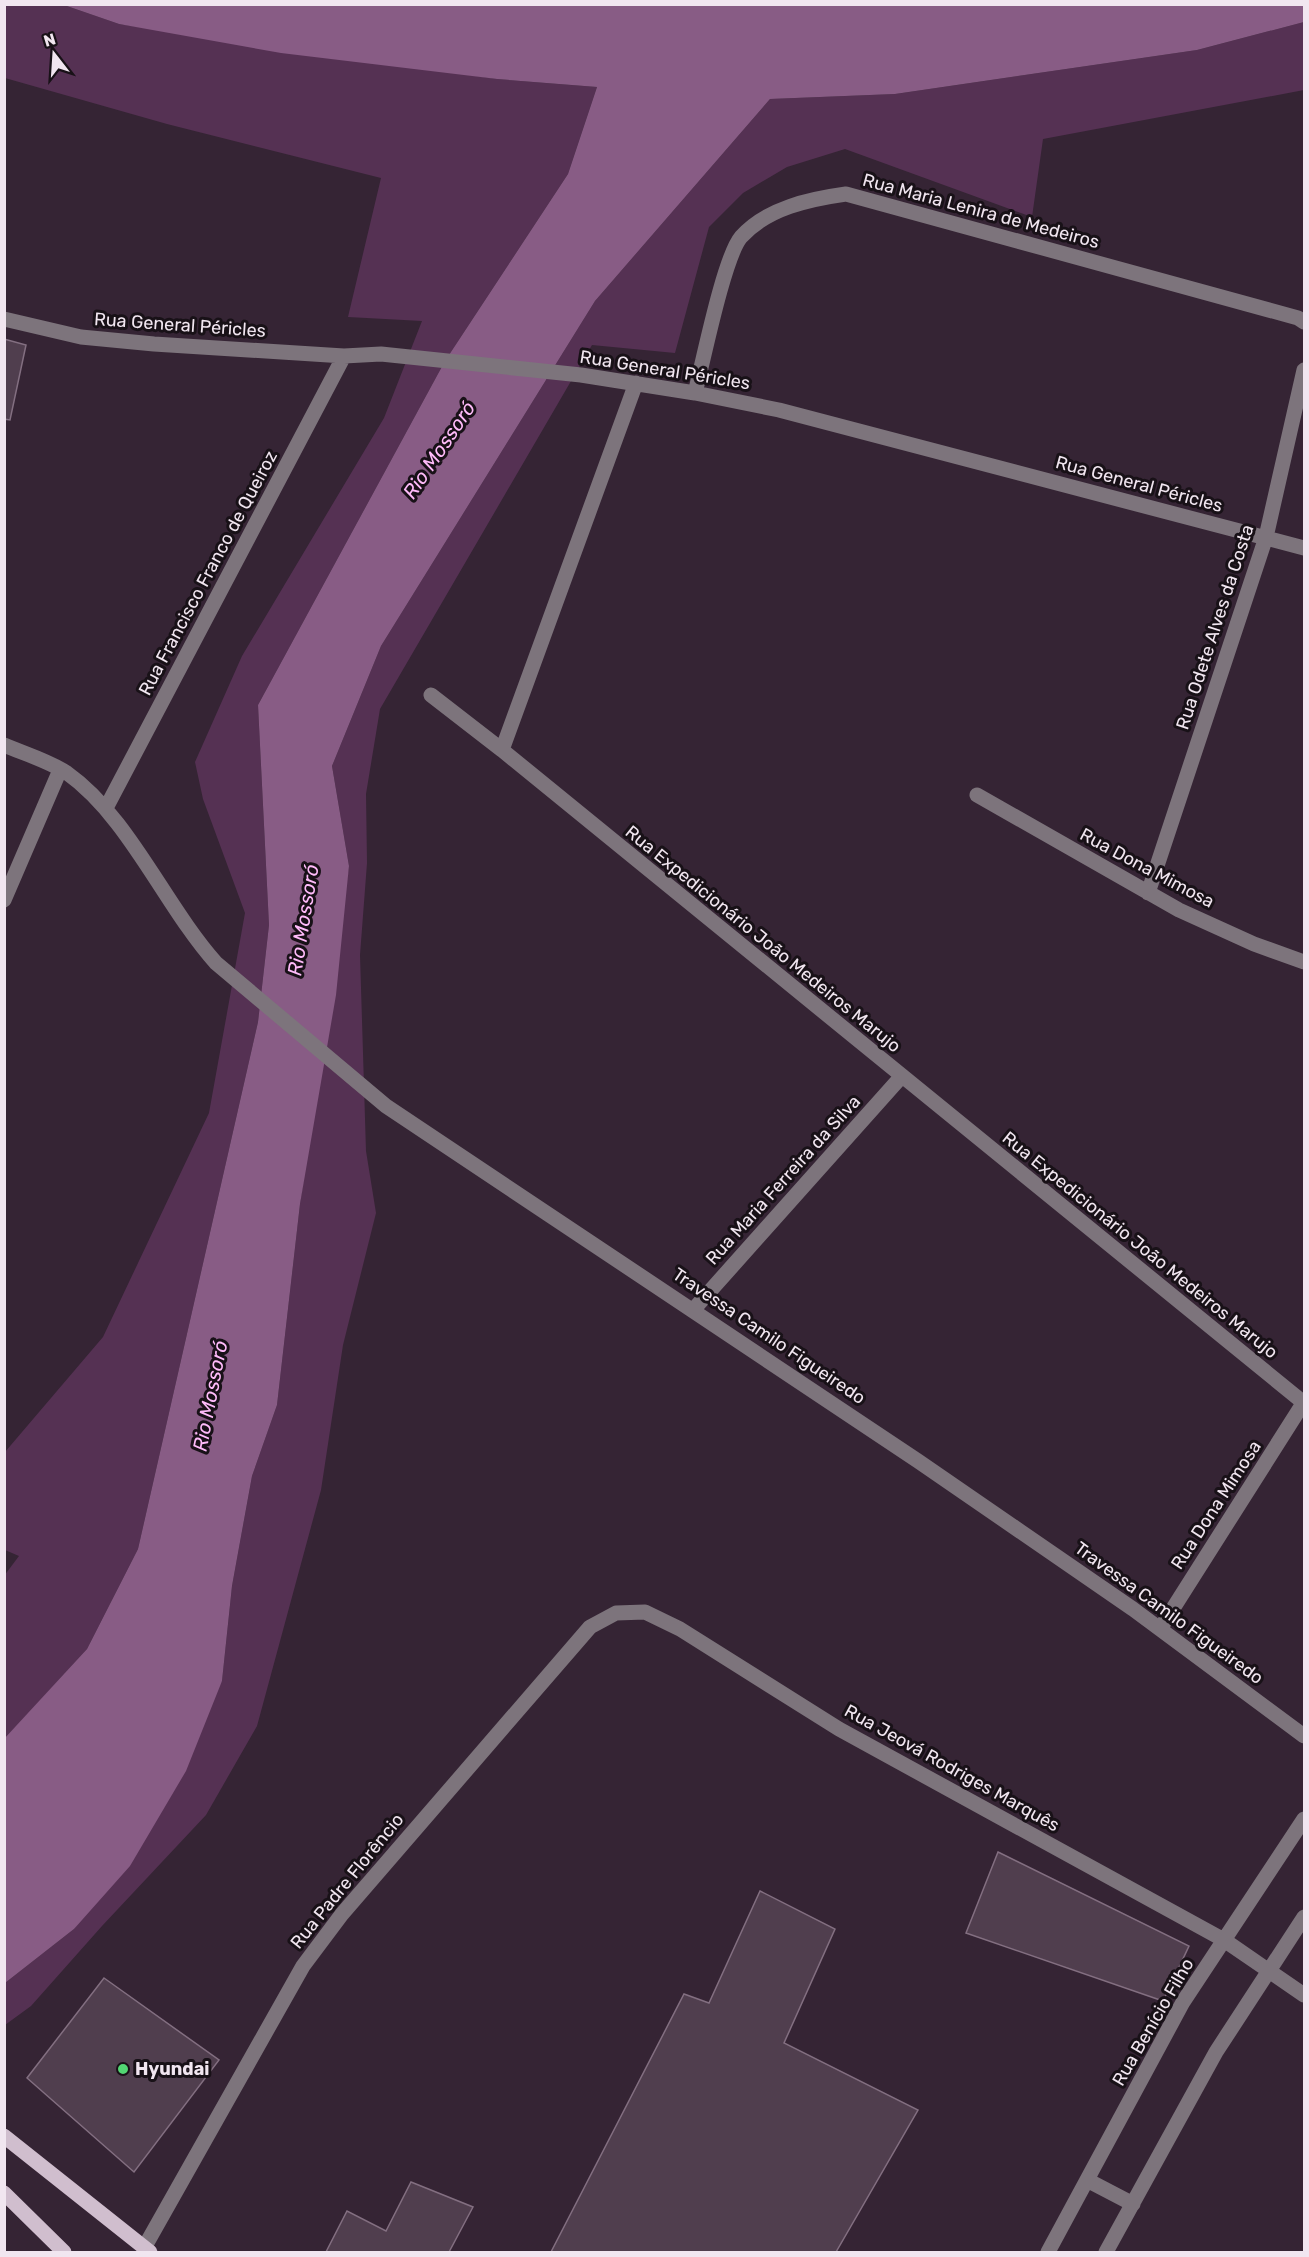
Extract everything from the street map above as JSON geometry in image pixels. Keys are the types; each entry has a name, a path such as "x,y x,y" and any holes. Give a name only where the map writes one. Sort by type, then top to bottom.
{"main road":[{"path":"4,2136 147,2250"},
{"path":"4,2193 64,2253"}],"street":[{"name":"Rua Maria Lenira de Medeiros","path":"695,393 728,267 740,238 775,213 810,199 837,195 846,194 1298,318 1305,322"},
{"name":"Rua General Péricles","path":"4,319 81,337 344,356 381,354 581,375 695,393 779,410 1305,548"},
{"name":"Rua Francisco Franco de Queiroz","path":"106,808 344,356"},
{"name":"Rua Odete Alves da Costa","path":"1148,893 1266,537 1305,370"},
{"path":"502,750 636,383"},
{"name":"Rua Expedicionário João Medeiros Marujo","path":"431,694 1304,1402"},
{"name":"Travessa Camilo Figueiredo","path":"4,745 60,770 106,808 197,942 216,963 386,1106 487,1175 694,1309 1160,1629 1305,1736"},
{"path":"4,900 60,770"},
{"name":"Rua Dona Mimosa","path":"977,795 1148,893 1254,944 1305,962"},
{"name":"Rua Maria Ferreira da Silva","path":"694,1309 901,1077"},
{"name":"Rua Dona Mimosa","path":"1160,1629 1304,1402"},
{"name":"Rua Jeová Rodriges Marquês","path":"616,1612 645,1612 680,1629 839,1729 1224,1940 1305,1995"},
{"name":"Rua Padre Florêncio","path":"147,2250 303,1966 342,1914 590,1627 616,1612"},
{"name":"Rua Benício Filho","path":"1048,2253 1184,2002 1305,1819"},
{"path":"1106,2253 1216,2052 1268,1969 1305,1917"},
{"path":"1087,2180 1133,2204"}],"shaded area":[{"path":"5,5 64,5 119,24 497,79 597,87 568,174 445,361 258,705 269,925 258,1022 138,1549 87,1649 5,1739 4,1576 19,1556 5,1550 5,1452 103,1337 209,1113 245,913 203,799 195,762 242,656 384,418 422,321 348,317 381,178 167,124 5,78"},
{"path":"1304,22 1304,90 1043,139 1032,217 845,149 787,167 743,193 709,227 675,353 592,345 380,709 366,794 367,863 360,955 366,1151 376,1213 343,1345 321,1490 257,1726 206,1815 31,2006 5,2025 5,1983 74,1929 222,1681 232,1586 252,1476 277,1405 300,1204 349,866 332,766 381,646 595,301 770,99 895,94 1197,50"}],"water":[{"name":"Rio Mossoró","path":"64,5 1304,5 1304,22 1197,50 895,94 770,99 595,301 381,646 332,766 349,866 336,995 300,1204 277,1405 252,1476 232,1586 222,1681 186,1771 130,1866 74,1929 5,1983 4,1739 87,1649 138,1549 258,1022 269,925 258,705 445,361 568,174 597,87 497,79 281,53 119,24"}],"building":[{"path":"4,339 26,345 10,420 4,419"},
{"path":"998,1852 1189,1946 1163,2001 966,1933"},
{"path":"760,1891 835,1929 784,2043 918,2110 836,2252 551,2252 684,1994 709,2003"},
{"name":"Hyundai","path":"104,1978 219,2060 134,2172 27,2078"},
{"path":"411,2182 473,2207 449,2252 326,2252 347,2211 386,2231"}],"place":[{"name":"Hyundai","path":"123,2069"}]}
